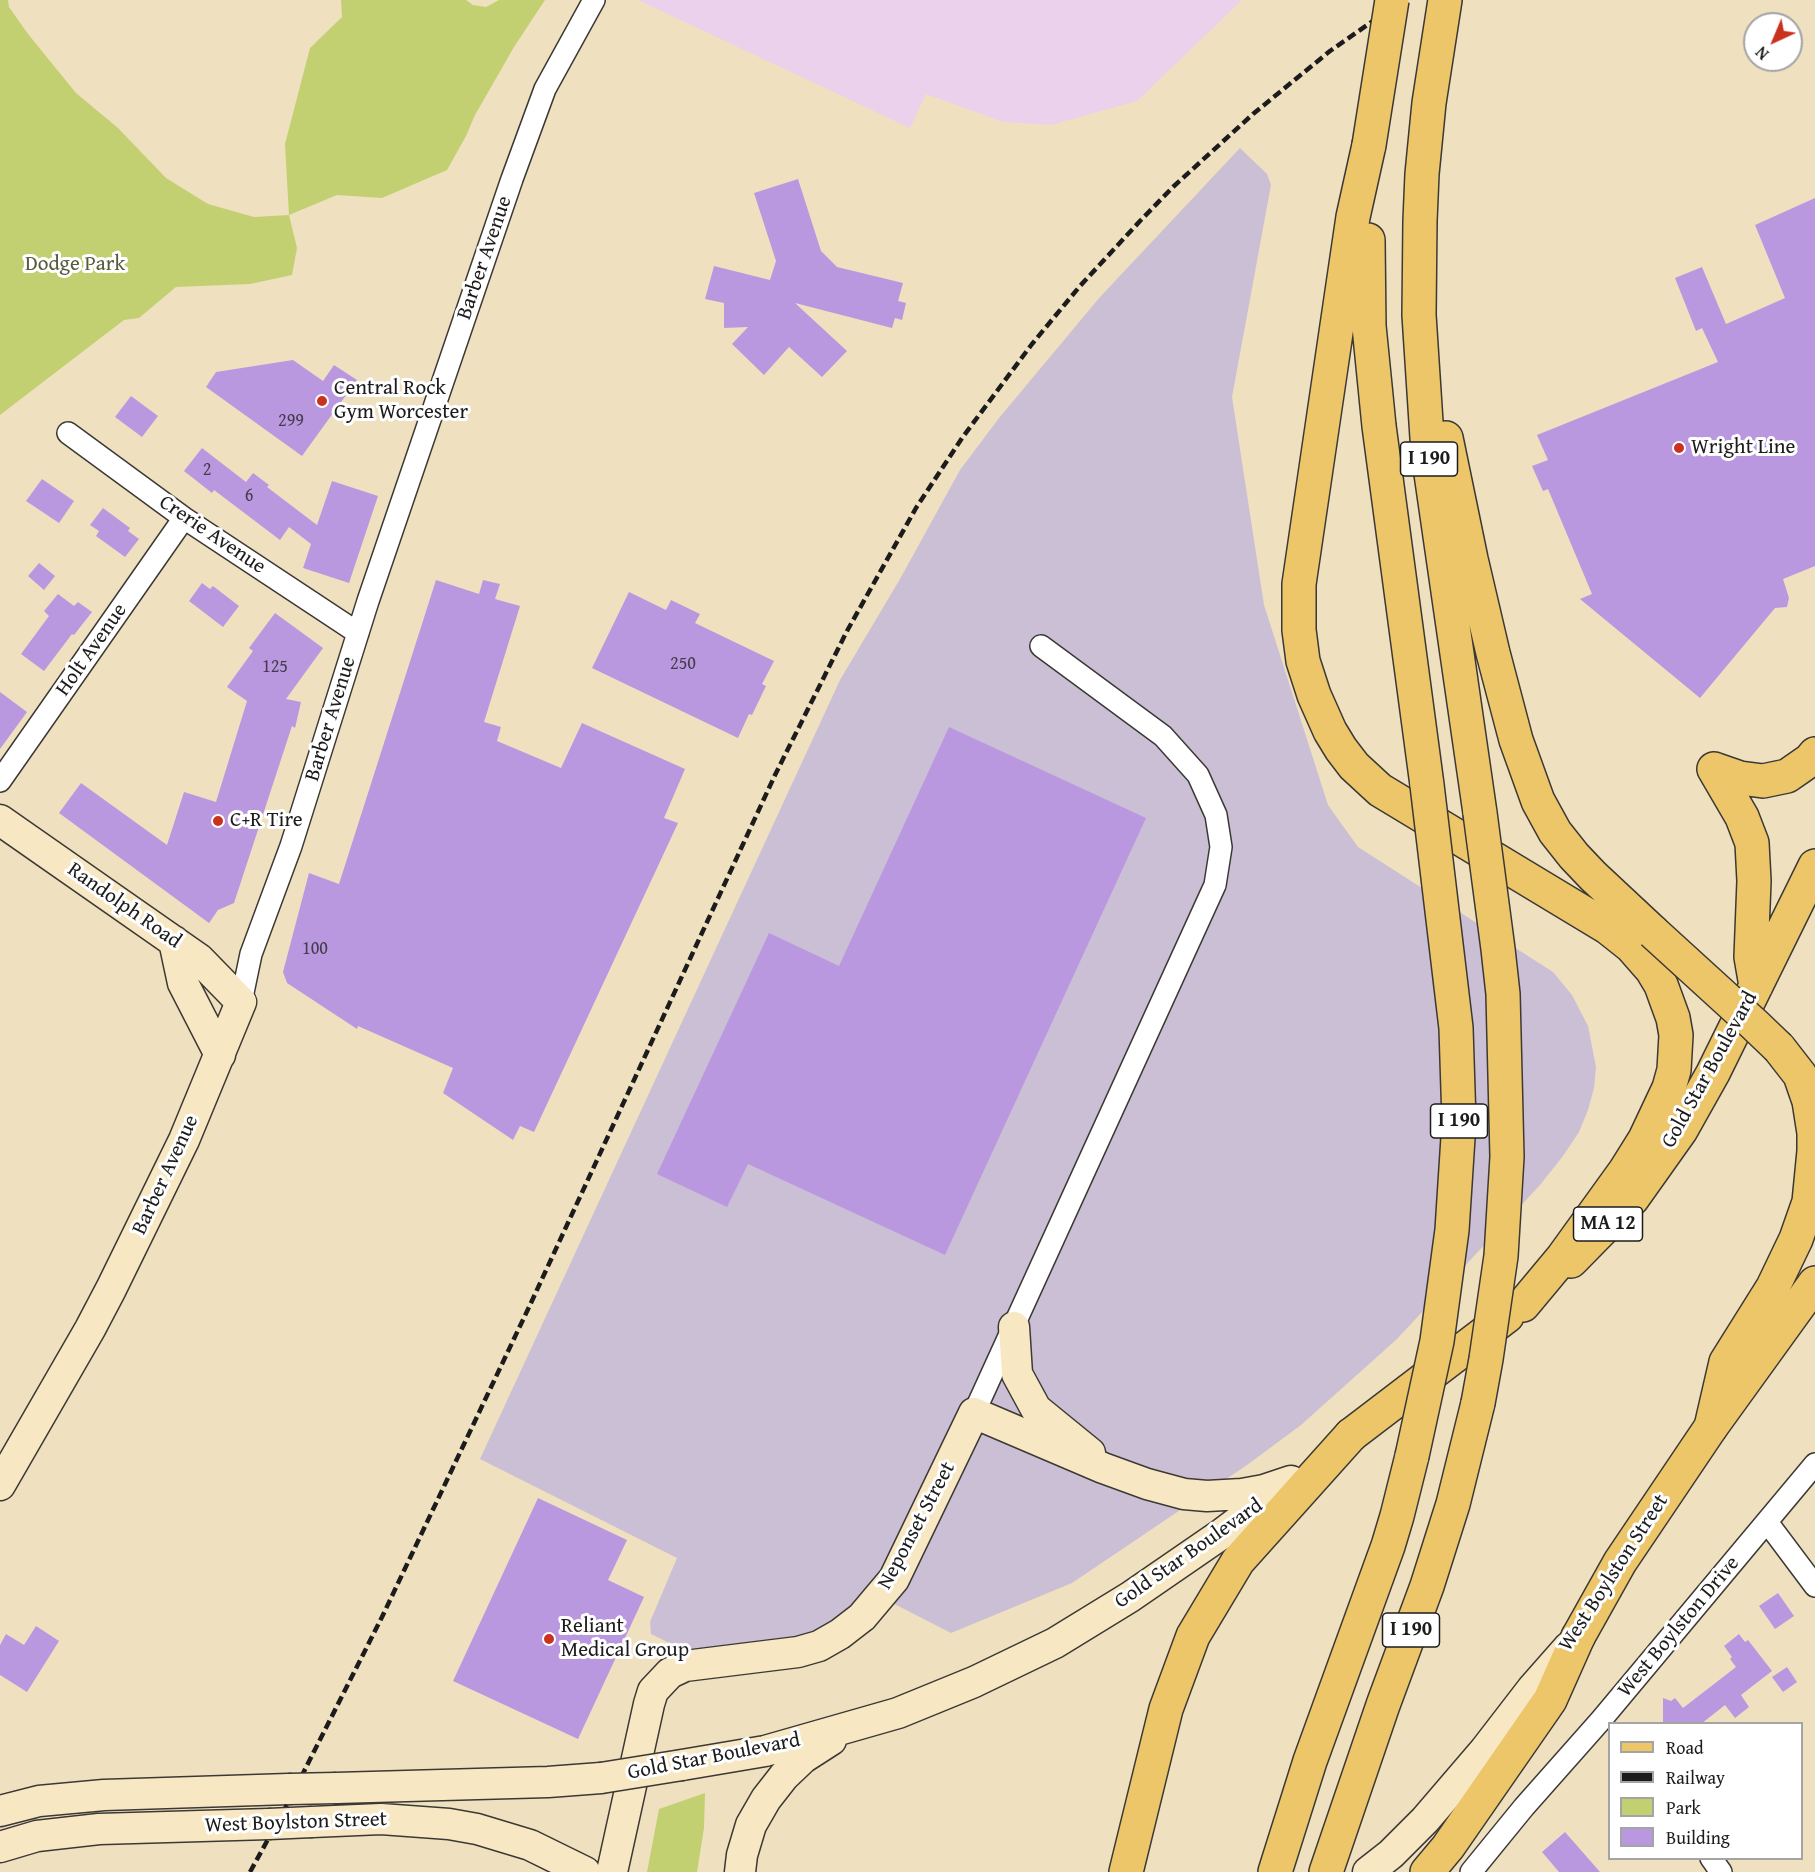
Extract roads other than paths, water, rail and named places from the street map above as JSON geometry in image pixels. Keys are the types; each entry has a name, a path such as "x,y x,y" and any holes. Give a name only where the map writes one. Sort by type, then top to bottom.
{"main road":[{"name":"I 190","path":"1275,1872 1310,1761 1388,1546 1412,1456 1437,1341 1452,1230 1459,1122 1456,1028 1427,785 1388,501 1372,357 1368,286 1371,186 1369,145 1392,0"},
{"name":"I 190","path":"1329,1863 1427,1586 1453,1504 1478,1403 1501,1256 1507,1158 1503,994 1480,813 1428,453 1421,361 1420,210 1430,103 1445,0"},
{"path":"1369,145 1353,217 1299,584 1300,646 1307,676 1326,722 1341,749 1354,766 1380,790 1607,927 1631,946 1652,970 1661,985 1673,1018 1676,1035 1674,1070 1669,1088 1645,1139 1625,1171 1563,1257 1523,1305"},
{"path":"1419,308 1482,609 1513,729 1529,781 1546,817 1574,856 1593,876 1779,1048 1800,1075 1805,1087 1812,1115 1814,1151 1809,1202 1796,1239 1773,1287 1726,1362 1711,1427"},
{"path":"1756,986 1751,957 1754,881 1752,843 1742,817 1714,769 1740,778 1763,782 1787,776 1815,754"},
{"name":"Randolph Road","path":"0,820 199,959 241,1002"},
{"name":"Gold Star Boulevard","path":"289,1789 548,1782 601,1778 765,1751 898,1713 974,1682 1055,1643 1130,1597 1223,1533 1523,1305 1588,1245 1623,1209 1645,1181 1691,1113 1815,866"},
{"path":"1779,939 1815,899"},
{"path":"174,941 183,983 220,1055"},
{"name":"Barber Avenue","path":"0,1485 111,1289 184,1140 241,1002"},
{"name":"West Boylston Street","path":"1368,1872 1384,1863 1446,1795 1485,1750 1532,1689 1578,1637 1620,1562 1711,1427 1815,1283"},
{"path":"1014,1327 1017,1374 1036,1409 1110,1471"},
{"path":"974,1413 1110,1471 1160,1488 1196,1495 1242,1494 1291,1481"},
{"name":"Neponset Street","path":"612,1872 653,1691 670,1673 685,1666 798,1652 819,1646 862,1617 894,1579 974,1413"},
{"path":"1126,1872 1166,1709 1193,1636 1238,1561 1351,1435"},
{"path":"1427,1872 1448,1847 1550,1700 1578,1637"},
{"path":"1143,1872 1153,1785 1166,1709"},
{"path":"740,1872 742,1855 751,1825 766,1799 803,1758 821,1745 860,1724"},
{"name":"West Boylston Street","path":"0,1811 53,1799 104,1795 289,1789"},
{"name":"West Boylston Street","path":"0,1847 37,1836 99,1829 381,1819 449,1824 477,1829 530,1845 579,1869"}],"street":[{"name":"Barber Avenue","path":"241,1002 251,954 291,846 358,633 508,190 545,89 594,0"},
{"name":"Crerie Avenue","path":"68,433 184,518 358,633"},
{"name":"Holt Avenue","path":"0,781 184,518"},
{"path":"974,1413 1215,885 1221,848 1216,815 1198,775 1163,736 1041,646"},
{"name":"West Boylston Drive","path":"1471,1872 1524,1808 1605,1724 1815,1464"},
{"path":"1767,1522 1815,1586"},
{"path":"1713,1860 1722,1872"}],"railway":[{"path":"250,1872 288,1803 382,1617 530,1305 775,775 847,631 916,508 962,438 1032,344 1080,286 1140,221 1173,187 1253,114 1330,51 1403,0"}],"place":[{"name":"Central Rock Gym Worcester","path":"322,401"},
{"name":"Wright Line","path":"1679,448"},
{"name":"C+R Tire","path":"218,821"},
{"name":"Reliant Medical Group","path":"549,1639"}],"park label":[{"name":"Dodge Park","path":"75,265"}]}
